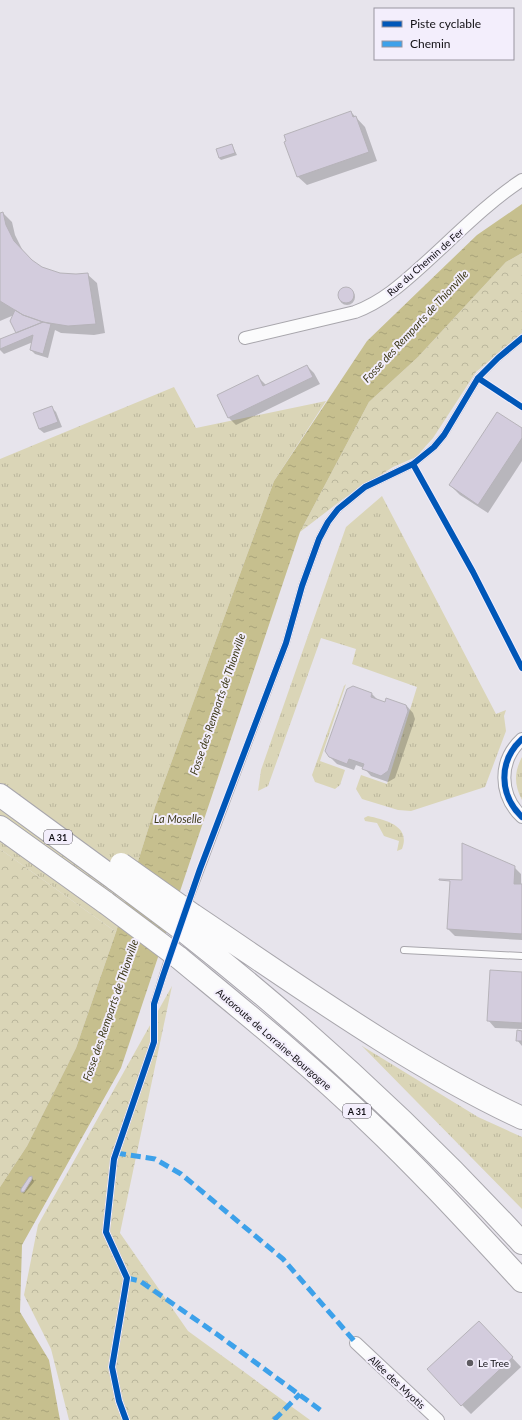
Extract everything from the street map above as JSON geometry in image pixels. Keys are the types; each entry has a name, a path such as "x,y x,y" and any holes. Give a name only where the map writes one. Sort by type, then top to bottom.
{"highway":[{"path":"0,794 33,806 118,872 189,923 314,997 411,1058 487,1102 522,1118"},
{"name":"Autoroute de Lorraine-Bourgogne","path":"0,827 178,956 280,1043 368,1121 427,1179 522,1281"},
{"name":"A 31","path":"189,923 437,1153 522,1244"}],"street":[{"name":"Rue du Chemin de Fer","path":"245,338 355,312 371,306 400,286 467,225 522,180"},
{"path":"522,739 515,746 507,760 504,775 506,791 511,805 522,817"},
{"name":"Allée des Myotis","path":"356,1344 438,1420"}],"lane":[{"path":"126,1420 119,1402 112,1367 127,1278 106,1232 114,1159 154,1042 154,1004 163,976 200,870 286,643 302,586 319,539 328,522 338,509 360,492 413,464 434,447 444,435 478,378 498,358 522,338"},
{"path":"404,950 522,956"}],"green space":[{"path":"522,253 522,333 476,372 433,438 416,457 393,467 343,499 300,532 369,402 417,358 506,262"},
{"path":"174,387 196,428 326,401 274,481 155,807 116,932 0,849 0,459"},
{"path":"382,496 496,714 506,710 504,716 506,731 485,787 411,811 398,810 362,799 356,789 361,775 387,784 417,687 352,664 356,649 321,638 268,786 258,791 261,770 346,527"},
{"path":"346,684 320,761 345,770 340,785 335,789 315,782 312,775"},
{"path":"522,757 522,800 516,784 516,773"},
{"path":"368,816 395,825 403,835 404,841 402,849 397,851 399,841 384,836 377,823 365,821 364,818"},
{"path":"0,849 116,932 76,1048 27,1146 0,1187"},
{"path":"172,986 120,1233 188,1331 310,1420 69,1420 51,1349 24,1295 38,1225"},
{"path":"362,1046 478,1117 522,1137 522,1209"}],"water":[{"name":"La Moselle","path":"522,204 522,253 506,262 417,358 369,402 300,532 121,1068 22,1245 20,1312 49,1360 60,1420 0,1420 0,1187 27,1146 76,1048 116,932 155,807 274,481 367,341 477,235"}],"building":[{"path":"351,111 353,117 356,116 369,152 297,177 284,142 286,141 284,135"},
{"path":"232,144 235,153 219,158 216,149"},
{"path":"3,212 6,225 14,241 32,260 42,267 60,273 88,273 96,324 68,326 43,322 23,315 0,301 0,213"},
{"path":"346,287 352,289 354,295 352,301 346,303 340,301 338,295 340,289"},
{"path":"15,310 23,315 43,322 16,333 10,321"},
{"path":"43,322 51,324 43,354 30,350 33,335 0,349 0,339"},
{"path":"307,365 313,377 228,418 217,395 258,375 263,386"},
{"path":"52,406 58,422 39,429 33,413"},
{"path":"497,412 522,428 522,438 478,505 449,485"},
{"path":"353,686 372,693 371,697 385,702 386,698 406,705 408,711 388,771 381,776 362,769 364,764 349,759 347,764 329,757 325,751 347,689"},
{"path":"462,843 515,866 514,884 522,884 522,934 447,929 450,881 439,879 462,880"},
{"path":"490,970 522,972 522,1023 487,1021"},
{"path":"517,1030 522,1031 522,1041 516,1041"},
{"path":"32,1176 32,1179 24,1192 21,1192 21,1189 29,1177"},
{"name":"Le Tree","path":"479,1321 513,1357 461,1406 427,1369"}],"marked path":[{"path":"116,1153 155,1159 181,1174 283,1259 356,1343"},
{"path":"127,1278 140,1281 218,1335 323,1412"},
{"path":"274,1420 300,1394"}],"cycle path":[{"path":"126,1420 119,1401 112,1367 127,1278 106,1232 114,1159 154,1042 154,1004 163,976 200,869 286,643 302,586 319,539 328,522 338,509 365,487 413,464 434,447 444,435 478,378 498,358 522,338"},
{"path":"478,378 522,407"},
{"path":"413,464 473,572 522,668"},
{"path":"522,739 514,748 509,757 505,768 504,778 509,799 514,808 522,817"}],"place":[{"name":"Le Tree","path":"470,1363"}],"water label":[{"name":"Fosse des Remparts de Thionville","path":"415,326"},
{"name":"Fosse des Remparts de Thionville","path":"217,704"},
{"name":"Fosse des Remparts de Thionville","path":"110,1010"}]}
